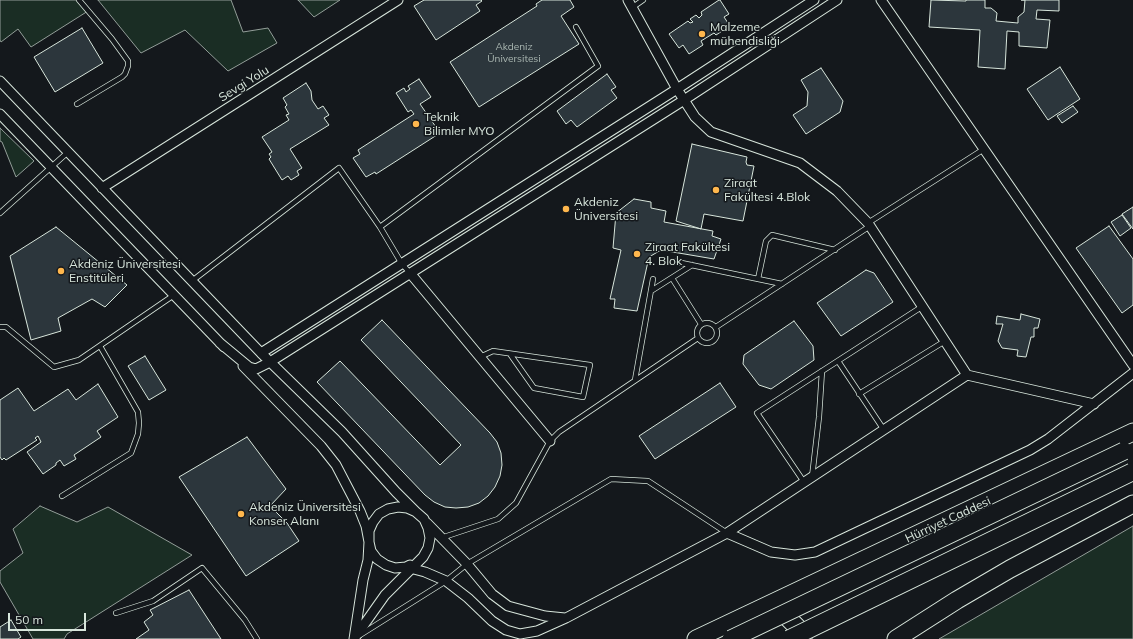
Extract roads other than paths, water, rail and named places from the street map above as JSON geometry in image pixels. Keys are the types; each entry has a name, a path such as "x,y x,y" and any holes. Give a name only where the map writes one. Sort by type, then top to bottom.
{"highway":[{"name":"Hürriyet Caddesi","path":"696,639 1133,432"},
{"path":"731,639 1128,448"},
{"path":"789,639 1133,472"},
{"path":"896,639 1010,568 1133,504"},
{"path":"763,607 779,608 797,627 803,639"}],"street":[{"name":"Sevgi Yolu","path":"102,188 398,0"},
{"path":"261,353 677,89 814,0"},
{"path":"220,343 249,367 256,369 270,362 684,100 837,0"},
{"path":"881,0 1133,365"},
{"path":"631,4 677,89 695,117 711,132 800,163 838,191 869,225 967,375 1094,404"},
{"path":"0,81 191,282 342,432 396,492 467,564 492,594 508,606 545,616 566,618"},
{"path":"0,114 174,296 321,446 336,465 360,511 366,526 371,551 377,559 386,565 396,568 410,566 446,581 468,598 492,621 506,630 520,634 537,631 566,618 728,533 967,375"},
{"path":"410,273 550,441"},
{"path":"728,533 771,552 795,555 815,552 1030,450 1094,404 1133,373"},
{"path":"354,639 363,580 368,560 369,531 373,522 379,514 388,509 398,507 407,508 416,512"},
{"path":"354,639 385,595 410,566 423,557 430,538 424,519"}],"lane":[{"path":"78,104 122,77 128,66 128,61 112,39 80,0"},
{"path":"631,4 644,0"},
{"path":"380,227 598,66 576,27"},
{"path":"716,327 835,250 869,225 984,149"},
{"path":"0,213 68,152"},
{"path":"191,282 339,168 380,227 402,264 410,273"},
{"path":"758,279 766,241 772,235 835,250"},
{"path":"672,261 782,284"},
{"path":"651,291 692,265"},
{"path":"672,278 701,324"},
{"path":"635,380 653,279"},
{"path":"0,327 6,328 54,367 79,360 174,296"},
{"path":"804,482 757,413 923,306"},
{"path":"706,322 716,327 718,332 717,336 712,342 704,343 698,338 697,330 701,324 706,322"},
{"path":"440,538 498,519 516,503 550,441 559,432 698,338"},
{"path":"859,394 945,341"},
{"path":"62,496 130,453 138,434 138,412 100,346"},
{"path":"480,357 493,351 590,365 583,397 534,388 510,354"},
{"path":"838,361 884,430"},
{"path":"812,477 819,417 822,371"},
{"path":"354,639 446,581 467,564 611,479 648,482 728,533"},
{"path":"116,613 153,601 202,568 245,620 257,639"}],"place":[{"name":"Malzeme mühendisliği","path":"702,34"},
{"name":"Teknik Bilimler MYO","path":"416,124"},
{"name":"Ziraat Fakültesi 4.Blok","path":"716,190"},
{"name":"Akdeniz Üniversitesi","path":"566,209"},
{"name":"Ziraat Fakültesi 4. Blok","path":"637,254"},
{"name":"Akdeniz Üniversitesi Enstitüleri","path":"61,271"},
{"name":"Akdeniz Üniversitesi Konser Alanı","path":"241,514"}]}
